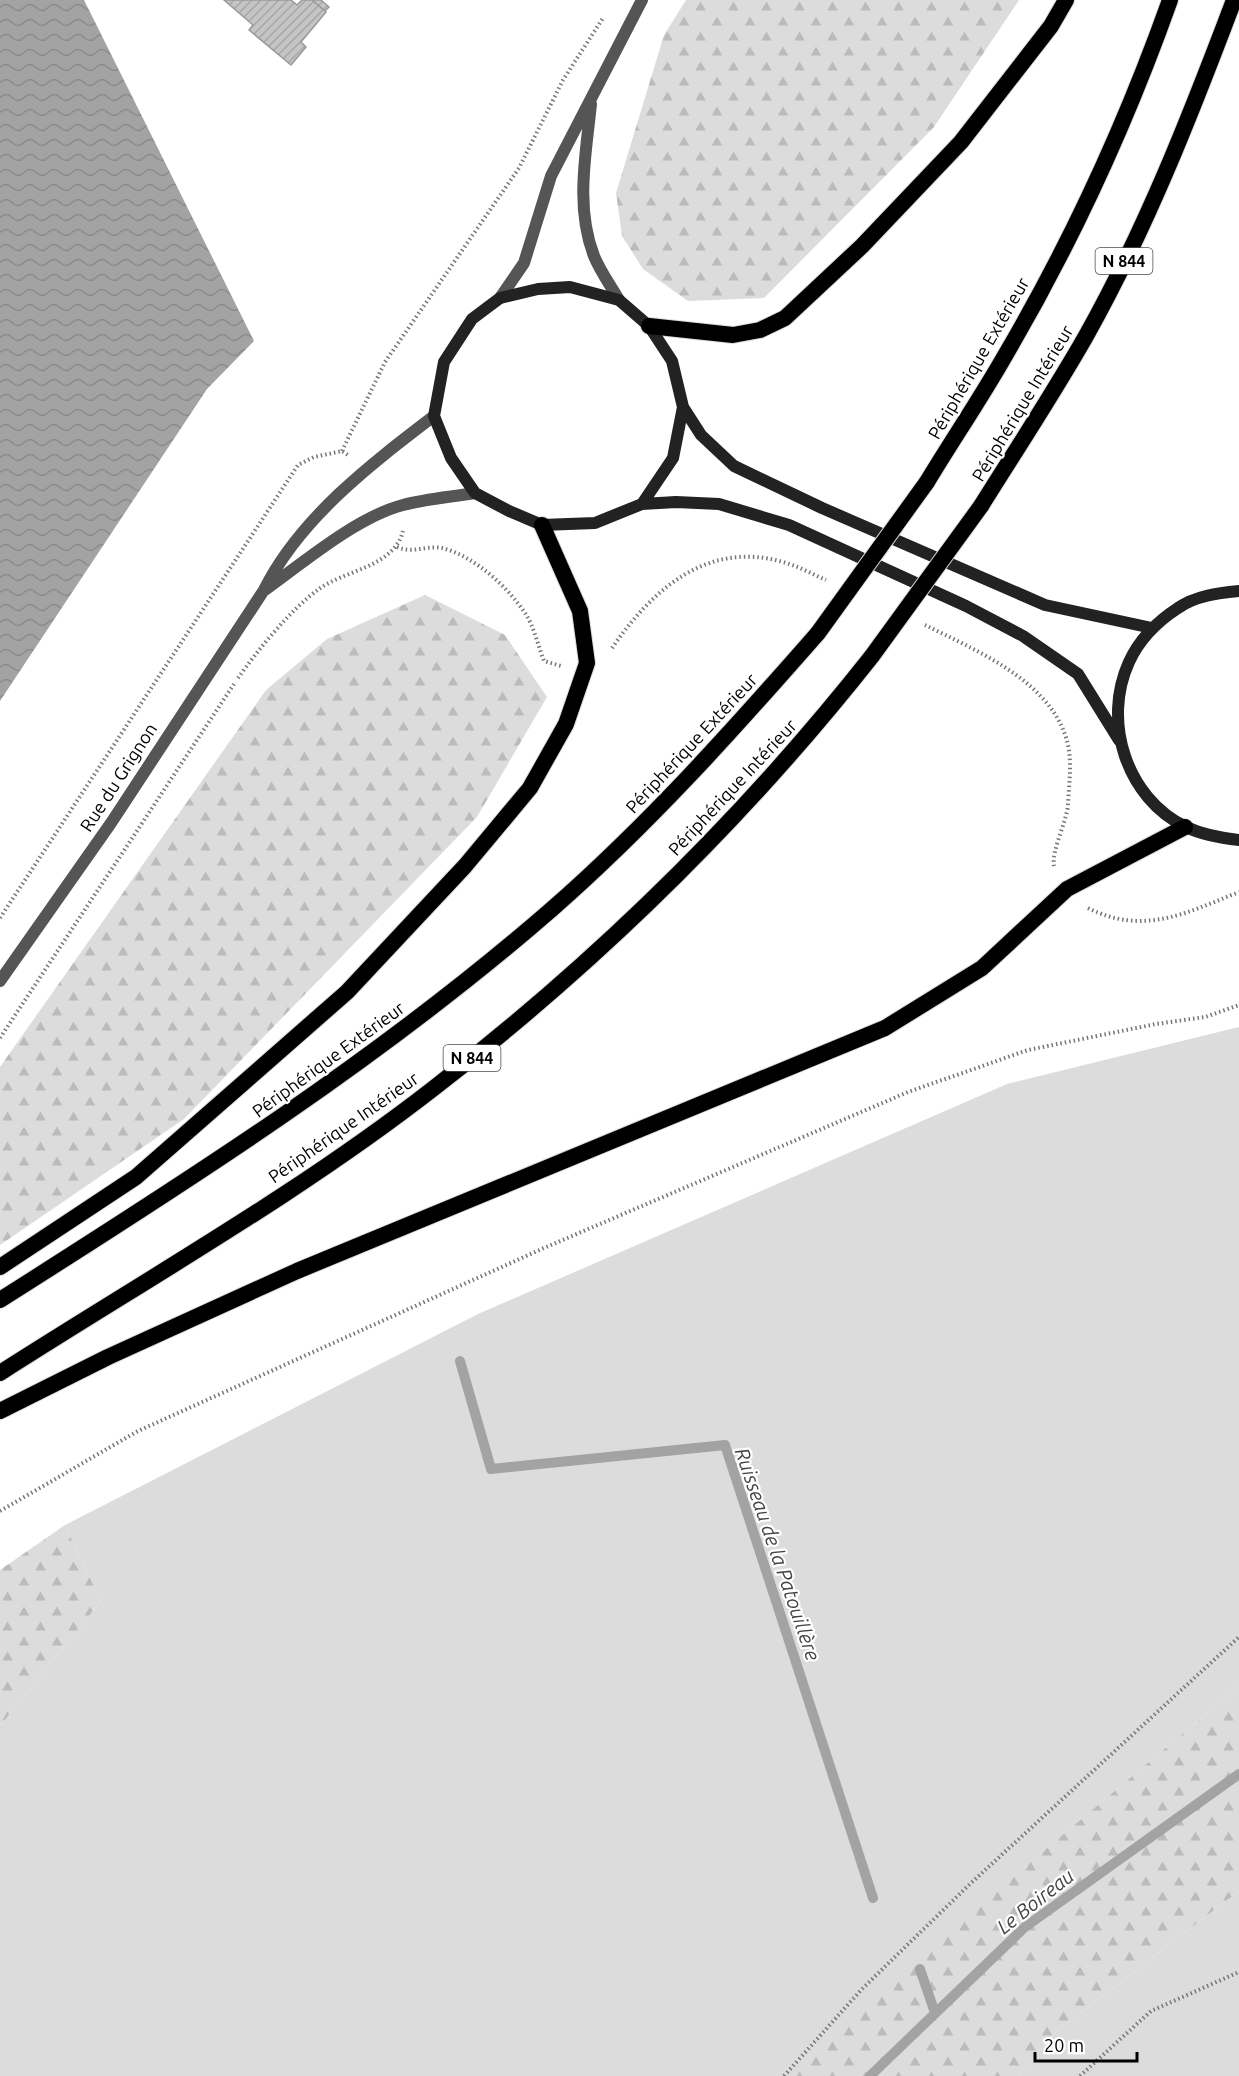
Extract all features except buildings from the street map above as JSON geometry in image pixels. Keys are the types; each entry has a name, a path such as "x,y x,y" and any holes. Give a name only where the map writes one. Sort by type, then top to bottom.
{"highway":[{"path":"649,326 733,335 760,330 785,318 862,246 961,142 1051,26 1066,0"},
{"name":"Périphérique Extérieur","path":"0,1300 183,1185 312,1097 446,996 552,908 621,845 713,753 818,633 927,482 1006,354 1049,274 1113,141 1170,0"},
{"name":"Périphérique Intérieur","path":"0,1373 261,1207 374,1132 433,1089 522,1017 630,920 723,829 813,731 872,656 981,507 1086,337 1166,172 1234,0"},
{"path":"0,1267 136,1177 347,992 465,866 530,788 566,724 587,663 580,610 542,525"},
{"path":"0,1411 108,1357 297,1271 885,1028 981,968 1067,889 1185,827"}],"main road":[{"path":"1152,628 1045,604 734,466 700,435 683,407 672,361 649,326 619,300 570,287 538,289 500,298 472,319 444,362 434,416 451,458 476,493 542,525 595,523 642,504 676,501 719,504 789,525 966,606 1023,636 1078,674 1119,740 1132,775 1154,804 1185,827 1213,837 1239,840"},
{"path":"642,504 673,458 683,407"},
{"path":"1119,740 1118,699 1129,661 1152,628 1179,606 1212,594 1239,591"}],"street":[{"path":"500,298 524,263 551,176 642,0"},
{"path":"592,97 583,180 585,224 594,258 619,300"},
{"name":"Rue du Grignon","path":"0,981 111,823 264,590 277,565 314,518 389,450 434,416"},
{"name":"Rue du Grignon","path":"264,590 341,536 383,513 402,506 476,493"}],"path":[{"path":"0,918 298,465 314,457 342,451 385,362 519,168 563,80 609,10"},
{"path":"0,1038 240,675 279,628 319,589 375,562 397,547"},
{"path":"1067,889 1078,902 1098,913 1135,922 1155,922 1172,918 1239,892"},
{"path":"0,1511 138,1431 544,1248 908,1092 1028,1050 1156,1024 1205,1017 1239,1005"},
{"path":"784,2076 862,1989 970,1883 1239,1637"},
{"path":"1080,2076 1151,2011 1239,1972"}],"green space":[{"path":"686,0 1019,0 934,127 764,298 688,301 643,269 622,236 616,193 664,35"},
{"path":"425,595 505,635 547,697 477,817 184,1119 0,1245 0,1067 266,690 327,639"},
{"path":"1239,1027 1239,1686 777,2076 0,2076 0,1726 101,1601 65,1525 478,1314 1007,1084"},
{"path":"65,1525 101,1601 0,1726 0,1570"},
{"path":"1239,1686 1239,1891 1051,2036 1020,2076 777,2076"},
{"path":"1239,1891 1239,2076 1020,2076 1051,2036"}],"water":[{"path":"0,0 84,0 254,341 207,389 0,701"}],"waterway":[{"name":"Ruisseau de la Patouillère","path":"460,1361 491,1469 725,1445 873,1898"},
{"name":"Le Boireau","path":"870,2076 1025,1927 1239,1774"},
{"name":"Ruisseau de la Patouillère","path":"920,1969 935,2013"}]}
